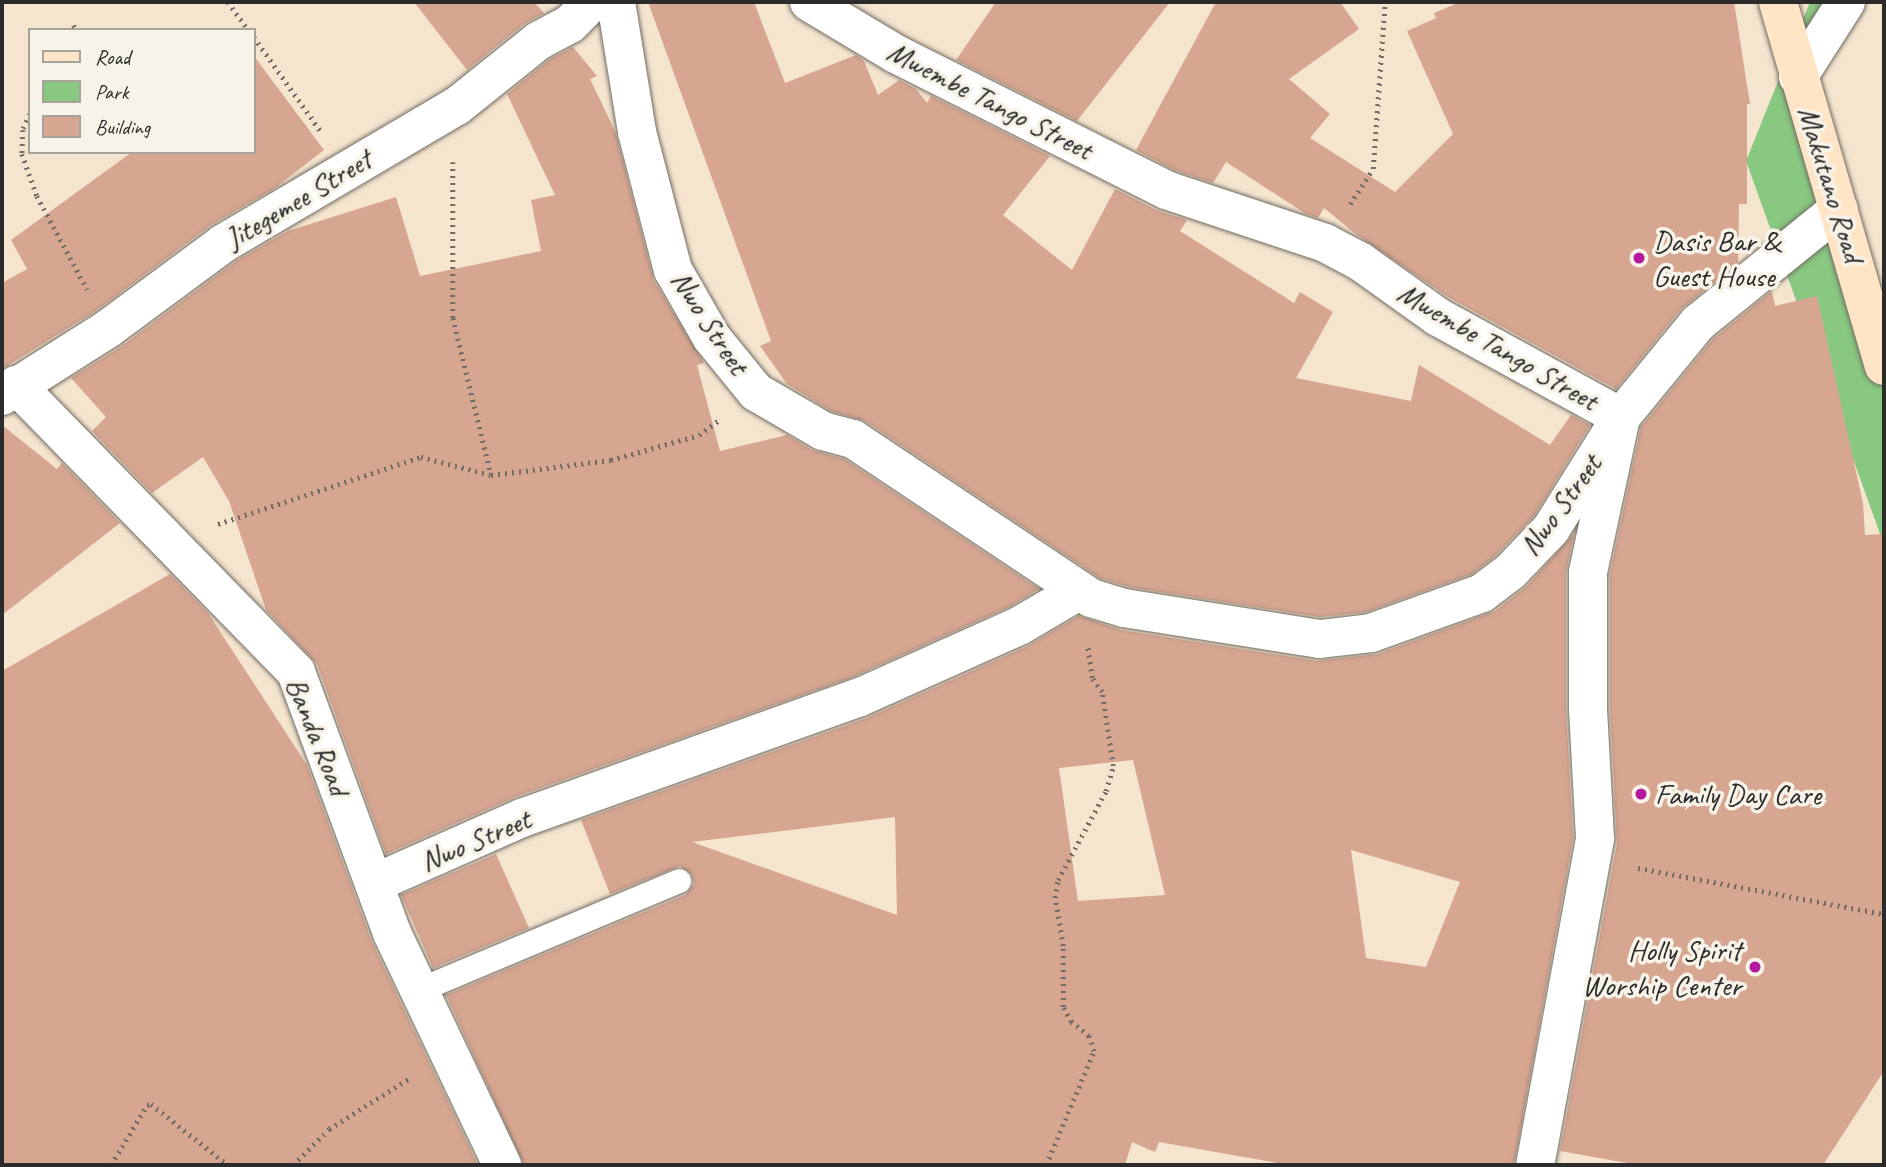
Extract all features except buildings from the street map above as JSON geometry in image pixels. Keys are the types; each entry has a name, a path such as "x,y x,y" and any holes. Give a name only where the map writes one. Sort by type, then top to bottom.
{"street":[{"name":"Jitegemee Street","path":"9,391 109,328 224,243 347,168 457,106 538,41 570,24 592,2"},
{"name":"Nwo Street","path":"616,2 637,132 673,270 712,338 756,392 823,430 853,439 1085,594 1125,608 1320,639 1371,633 1482,593 1510,572 1551,529 1621,417 1698,323 1839,209"},
{"name":"Mwembe Tango Street","path":"809,2 896,54 1166,190 1325,243 1361,262 1438,317 1621,417 1588,572 1588,709 1595,839 1535,1165"},
{"name":"Makutano Road","path":"1778,2 1884,366"},
{"path":"1798,77 1846,2"},
{"name":"Banda Road","path":"9,391 169,540 228,605 296,672 392,933 502,1165"},
{"name":"Nwo Street","path":"375,883 522,818 858,698 1085,594"}],"lane":[{"path":"419,990 679,881"}],"path":[{"path":"228,2 247,28"},
{"path":"1325,243 1373,169 1385,2"},
{"path":"256,40 347,168"},
{"path":"457,106 453,134 453,317 491,475"},
{"path":"28,119 23,130 22,154 37,196 109,328"},
{"path":"169,540 421,457 491,475 611,460 698,435 756,392"},
{"path":"1046,1165 1094,1051 1089,1035 1072,1022 1063,1007 1063,946 1055,898 1058,880 1106,791 1113,766 1102,692 1090,668 1086,642 1085,594"},
{"path":"1595,839 1607,862 1884,914"},
{"path":"292,1165 329,1129 450,1055"},
{"path":"111,1165 147,1105 151,1104 166,1113 228,1165"}],"green space":[{"path":"1810,2 1837,2 1804,99 1884,389 1884,545 1746,161"}],"place":[{"name":"Dasis Bar & Guest House","path":"1639,258"},
{"name":"Family Day Care","path":"1641,794"},
{"name":"Holly Spirit Worship Center","path":"1755,967"}]}
